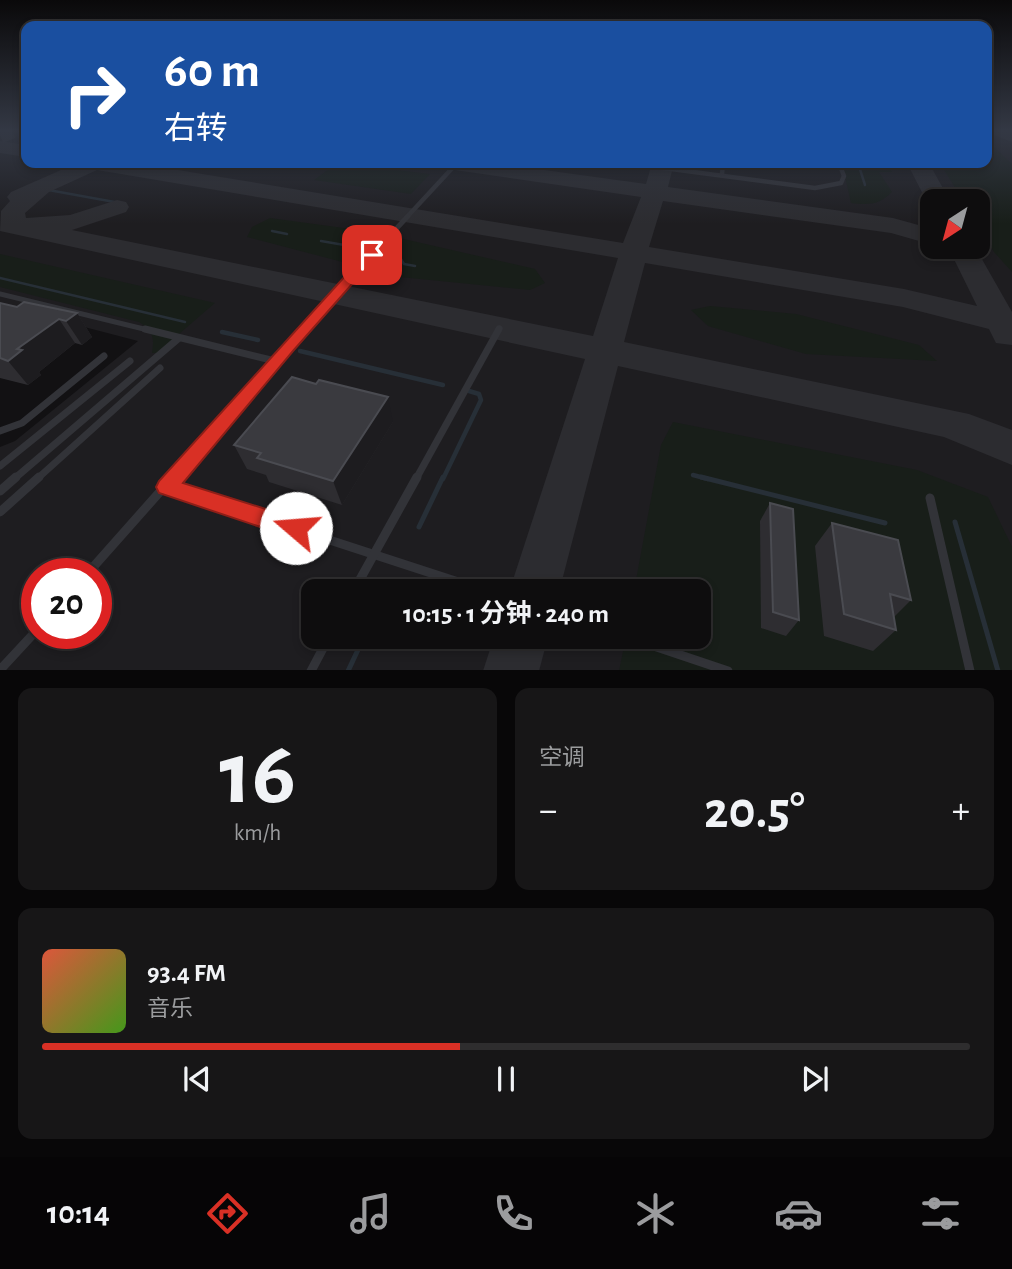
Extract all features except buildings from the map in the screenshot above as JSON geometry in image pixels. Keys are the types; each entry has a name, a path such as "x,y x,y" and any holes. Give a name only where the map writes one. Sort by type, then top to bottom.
{"lane":[{"path":"102,558 167,487 275,361 452,168"},
{"path":"662,168 829,187 841,183 844,176 841,168"},
{"path":"722,176 723,168"},
{"path":"0,294 275,361"},
{"path":"360,579 499,328"},
{"path":"0,491 179,338"},
{"path":"0,431 22,423 104,355"},
{"path":"0,466 130,361"},
{"path":"0,512 160,368"},
{"path":"167,487 451,579"},
{"path":"930,498 970,670"},
{"path":"0,670 21,647"},
{"path":"311,670 322,649"},
{"path":"664,649 728,670"}],"shaded area":[{"path":"0,161 21,161 21,168 992,168 992,161 1012,161 1012,670 0,670 0,447 15,441 138,341 0,305"},
{"path":"992,161 1009,161 1012,164 1012,272 990,246 990,189 956,189 943,168 992,168"},
{"path":"330,168 379,168 430,174 411,194 314,180"},
{"path":"843,168 890,168 892,172 879,172 892,192 873,203 851,203"},
{"path":"270,218 373,232 535,269 545,283 530,290 400,277 247,237 252,227"},
{"path":"0,254 215,303 157,353 152,353 152,335 139,322 0,287"},
{"path":"710,306 796,314 919,345 937,361 806,354 708,326 691,310"},
{"path":"673,422 917,470 988,497 1012,547 1012,670 619,670 624,649 711,649 711,579 636,579 661,445"}],"waterway":[{"path":"860,168 865,185"},
{"path":"43,189 120,203"},
{"path":"272,231 287,234"},
{"path":"321,241 350,246"},
{"path":"386,252 399,256 404,264 415,266"},
{"path":"0,278 185,322"},
{"path":"222,332 258,340"},
{"path":"300,351 443,385"},
{"path":"443,479 481,400 479,394 469,391"},
{"path":"693,475 708,479"},
{"path":"419,527 443,477"},
{"path":"701,477 885,523"},
{"path":"955,522 998,670"},
{"path":"348,670 358,649"}],"taxiway":[{"path":"19,197 83,168"},
{"path":"127,168 633,253"},
{"path":"483,168 655,192"},
{"path":"655,192 662,168"},
{"path":"921,168 932,189"},
{"path":"19,227 13,219 13,211 39,190"},
{"path":"633,253 655,192"},
{"path":"655,192 893,226 920,233"},
{"path":"22,228 74,222 117,207"},
{"path":"0,223 19,227"},
{"path":"22,228 605,350"},
{"path":"605,350 633,253"},
{"path":"633,253 904,298 1001,322"},
{"path":"968,259 1001,322"},
{"path":"1001,322 1012,325"},
{"path":"1001,322 1008,335"},
{"path":"538,579 605,350"},
{"path":"605,350 944,422 969,429 1012,448"},
{"path":"511,670 517,649"}],"route":[{"path":"296,528 167,487 287,347 372,255"}]}
